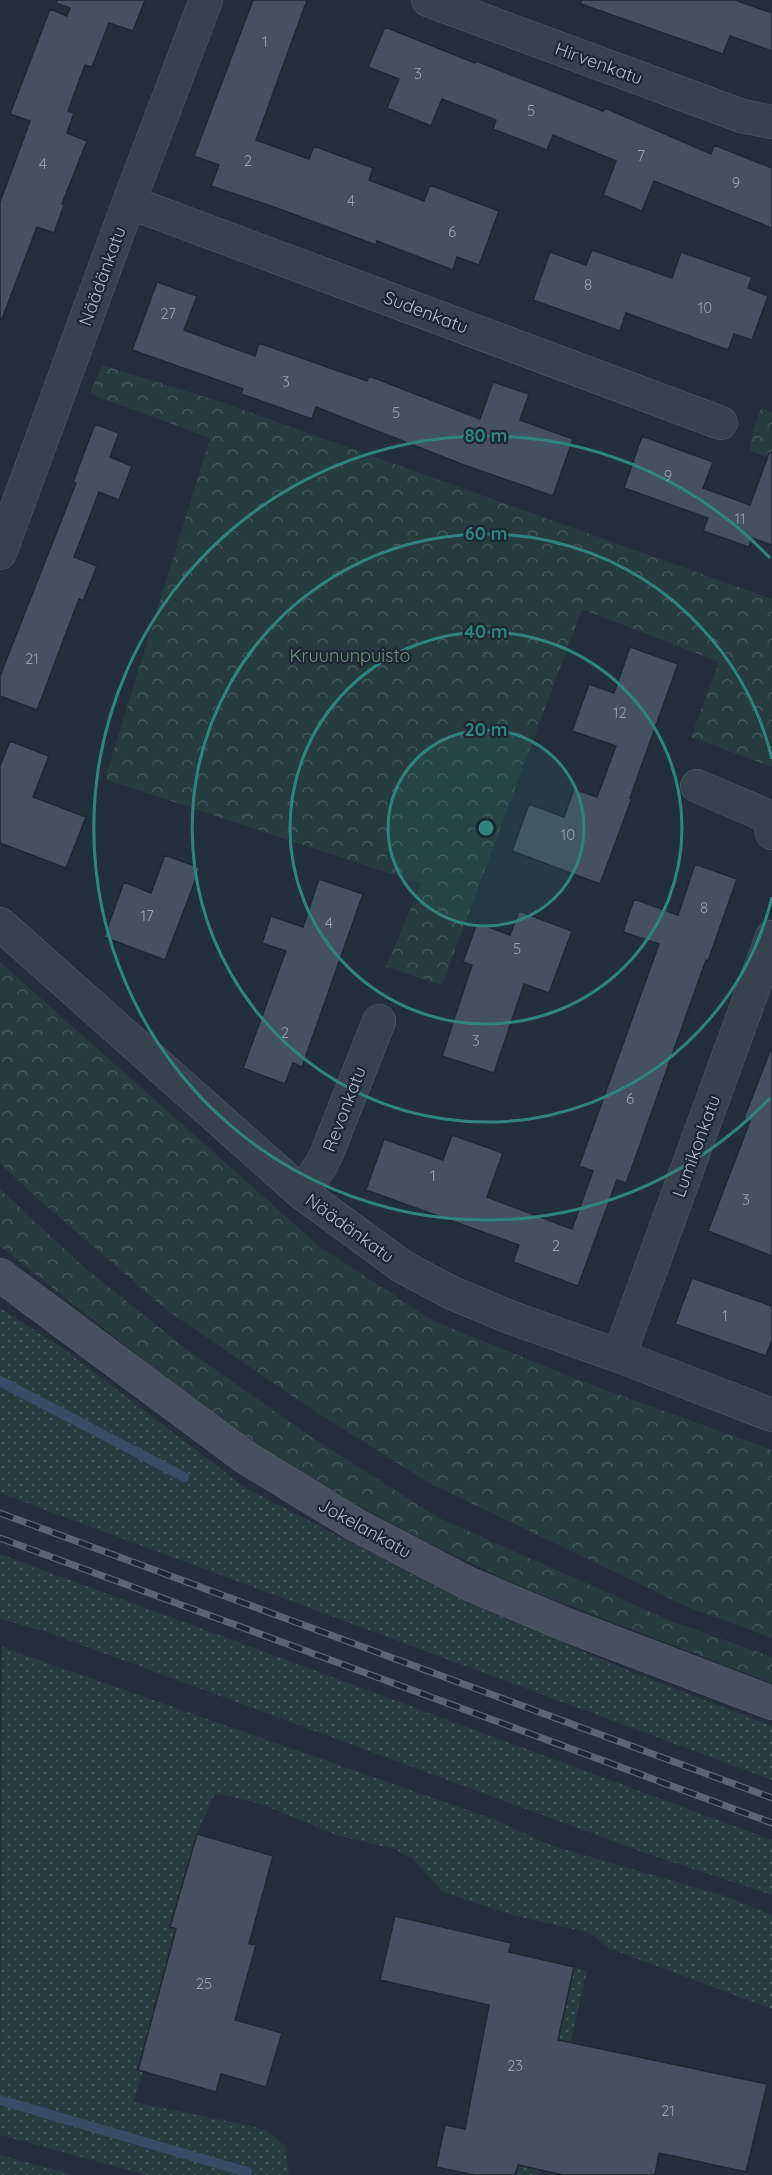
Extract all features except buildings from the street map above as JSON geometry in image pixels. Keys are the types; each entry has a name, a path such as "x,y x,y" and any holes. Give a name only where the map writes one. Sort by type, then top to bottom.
{"street":[{"name":"Näädänkatu","path":"0,554 129,202 207,0"},
{"name":"Hirvenkatu","path":"428,0 742,116 772,122"},
{"name":"Sudenkatu","path":"129,202 721,423"},
{"path":"697,786 769,817 772,833"},
{"name":"Näädänkatu","path":"0,924 302,1193 403,1267 452,1293 512,1318 620,1356 772,1415"},
{"name":"Lumikonkatu","path":"620,1356 772,937"},
{"name":"Revonkatu","path":"302,1193 327,1153 379,1022"},
{"name":"Jokelankatu","path":"0,1275 244,1457 357,1526 469,1584 564,1624 772,1703"}],"green space":[{"name":"Kruununpuisto","path":"102,365 221,402 772,599 772,767 691,737 719,662 582,609 442,985 386,967 421,884 105,779 210,438 90,394"},
{"path":"761,408 772,412 772,459 750,451 752,434"},
{"path":"0,962 320,1247 432,1320 581,1381 772,1450 772,1638 690,1608 429,1483 316,1412 168,1311 29,1191 0,1163"},
{"path":"0,1189 84,1267 186,1349 313,1438 437,1517 671,1621 772,1657 772,1683 527,1589 425,1541 345,1498 252,1441 140,1357 0,1246"},
{"path":"0,1308 61,1347 246,1488 464,1601 632,1672 772,1726 772,1780 0,1493"},
{"path":"0,1554 772,1840 772,1895 645,1853 44,1631 0,1619"},
{"path":"2,1647 496,1820 550,1845 728,1897 772,1915 772,2009 608,1948 590,1933 512,1915 443,1892 413,1859 394,1849 336,1835 261,1804 215,1793 197,1834 170,1927 176,1929 138,2070 143,2072 133,2102 267,2131 285,2146 289,2175 147,2175 0,2135"},
{"path":"574,1967 587,1971 540,2175 515,2175 520,2156 532,2159"},
{"path":"0,2155 74,2175 0,2175"}],"waterway":[{"path":"0,1381 184,1477"},
{"path":"0,2100 247,2172"}],"railway":[{"path":"0,1513 772,1798"},
{"path":"0,1538 772,1823"}]}
